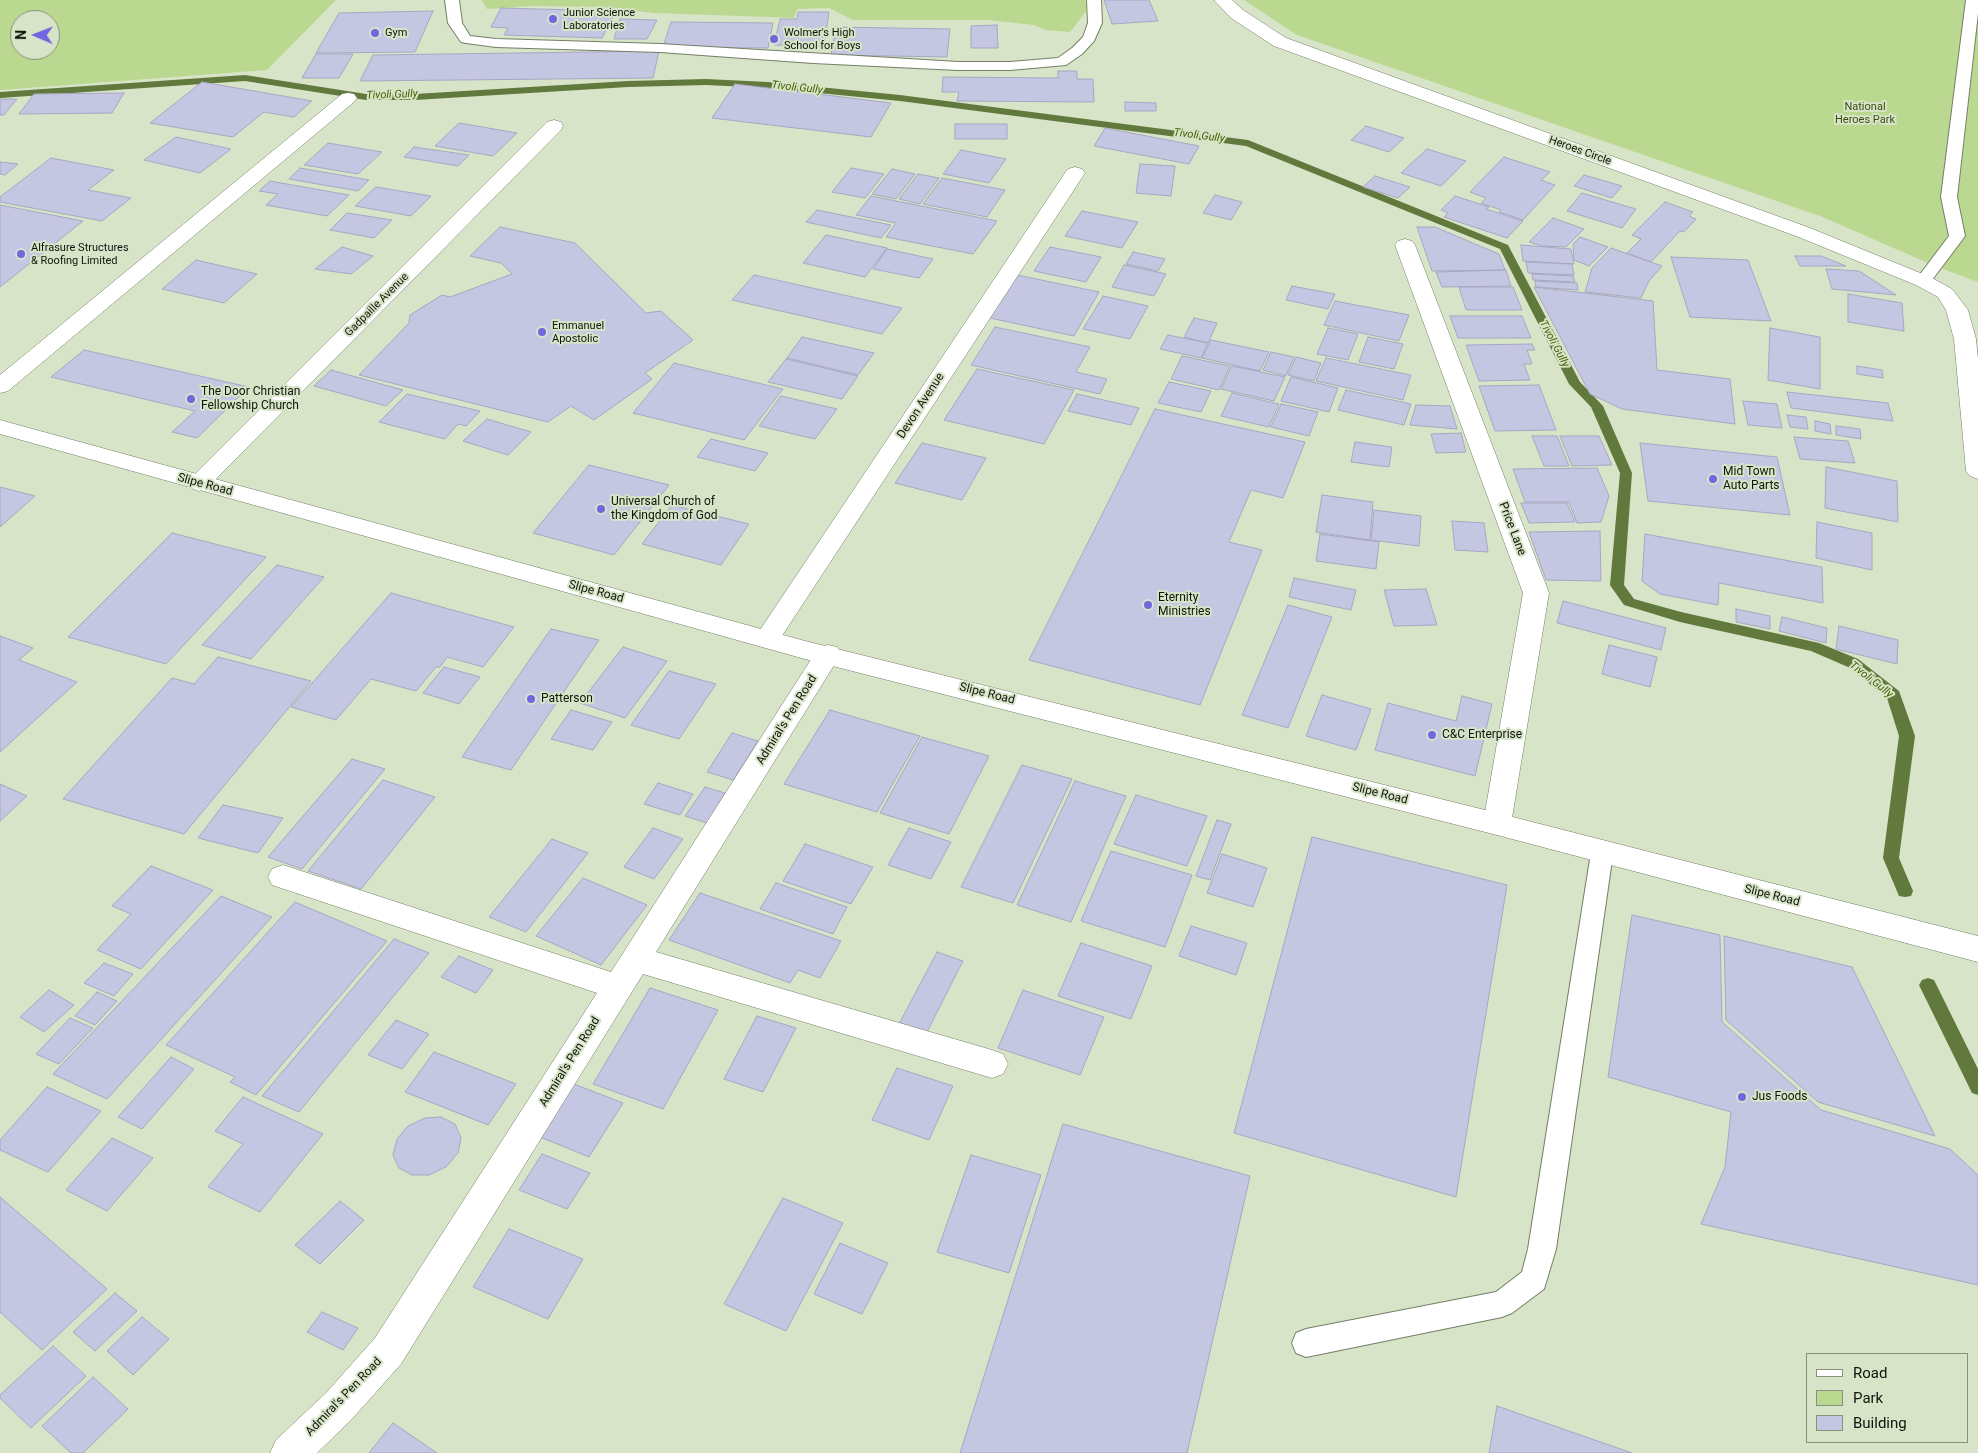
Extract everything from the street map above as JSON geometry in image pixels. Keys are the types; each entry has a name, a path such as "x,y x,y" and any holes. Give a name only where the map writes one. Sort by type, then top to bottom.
{"street":[{"name":"Heroes Circle","path":"1222,0 1236,14 1280,42 1803,232 1923,281 1944,293 1958,310 1972,338"},
{"path":"0,386 348,98"},
{"name":"Gadpaille Avenue","path":"200,483 554,126"},
{"name":"Devon Avenue","path":"767,639 1075,173"},
{"name":"Price Lane","path":"1405,245 1536,593 1498,824"},
{"path":"1972,338 1978,471"},
{"name":"Slipe Road","path":"0,428 767,639 1498,824 1602,853 1978,949"},
{"name":"Admiral's Pen Road","path":"290,1453 339,1406 388,1351 828,654"},
{"path":"283,877 618,987"},
{"path":"636,959 992,1064"}],"lane":[{"path":"452,0 455,22 466,39 660,48 813,59 958,66 1010,66 1061,62 1089,38 1095,23 1094,0"},
{"path":"1923,281 1957,236 1949,197 1973,0"},
{"path":"1306,1343 1502,1304 1534,1280 1542,1249 1602,853"}],"green space":[{"path":"0,0 336,0 267,70 0,90"},
{"path":"482,0 1085,0 1087,10 1070,32 1046,30 1034,25 988,20 853,20 829,8 797,9 794,18 654,13 601,7 534,6 487,9"},
{"name":"National Heroes Park","path":"1244,0 1978,0 1978,282 1935,266 1820,216 1297,35"}],"building":[{"path":"1104,0 1149,0 1158,21 1112,24"},
{"name":"Junior Science Laboratories","path":"501,8 616,11 602,38 504,35 508,28 491,27"},
{"name":"Gym","path":"433,11 415,52 316,53 339,13"},
{"path":"798,12 829,12 824,46 774,45 780,19 797,19"},
{"path":"620,19 657,20 647,39 614,39"},
{"path":"671,22 773,23 768,48 663,47"},
{"path":"997,25 998,48 971,48 971,26"},
{"path":"836,27 950,29 947,57 831,55"},
{"path":"659,51 653,78 360,81 373,55"},
{"path":"316,54 353,54 339,78 302,78"},
{"path":"1058,71 1077,71 1077,79 1093,79 1094,102 957,101 959,92 942,92 943,77 1058,78"},
{"path":"202,82 312,101 294,117 264,112 233,137 150,123"},
{"path":"735,84 891,103 871,137 712,118"},
{"path":"124,93 112,113 19,114 34,94"},
{"path":"0,99 17,99 4,115 0,115"},
{"path":"1125,102 1156,103 1156,111 1125,111"},
{"path":"459,123 517,133 493,156 435,146"},
{"path":"955,124 1007,124 1007,139 955,139"},
{"path":"1366,126 1404,138 1389,152 1351,140"},
{"path":"1105,128 1199,146 1189,164 1094,146"},
{"path":"176,137 231,149 200,173 144,160"},
{"path":"328,143 382,152 358,174 304,165"},
{"path":"414,147 469,155 458,166 404,157"},
{"path":"1427,149 1466,161 1441,186 1401,173"},
{"path":"961,150 1006,159 989,183 943,174"},
{"path":"1504,157 1550,172 1541,180 1555,185 1523,220 1499,212 1501,210 1481,203 1486,198 1470,192"},
{"path":"51,158 114,170 88,190 131,198 102,221 0,202 0,197"},
{"path":"0,162 18,164 5,175 0,174"},
{"path":"1140,164 1175,166 1171,196 1136,193"},
{"path":"300,168 369,180 358,191 289,179"},
{"path":"851,168 884,174 865,198 832,192"},
{"path":"892,169 915,174 896,199 872,194"},
{"path":"918,174 939,178 920,204 899,199"},
{"path":"1584,175 1622,186 1612,198 1574,186"},
{"path":"1375,176 1410,187 1398,198 1363,187"},
{"path":"942,178 1005,190 987,217 923,204"},
{"path":"270,181 349,195 327,216 266,205 278,194 259,191"},
{"path":"376,187 431,196 411,216 355,206"},
{"path":"1582,193 1636,209 1622,228 1567,211"},
{"path":"1215,195 1242,202 1231,220 1203,213"},
{"path":"871,196 997,221 973,254 886,237 896,223 856,215"},
{"path":"1455,196 1489,207 1486,209 1523,221 1507,238 1444,217 1448,213 1441,210"},
{"path":"1665,202 1693,212 1689,216 1696,219 1684,232 1680,231 1651,262 1627,253 1641,239 1632,235"},
{"name":"Alfrasure Structures & Roofing Limited","path":"0,205 83,221 0,287"},
{"path":"817,210 891,225 881,238 806,222"},
{"path":"1082,211 1138,222 1122,248 1065,236"},
{"path":"347,213 392,220 374,238 330,230"},
{"path":"1553,218 1584,229 1566,247 1542,246 1529,242"},
{"name":"Emmanuel Apostolic","path":"500,227 575,243 646,313 661,311 693,340 645,373 652,379 594,420 571,406 548,422 359,375 409,323 410,315 442,295 450,297 512,274 501,263 470,256"},
{"path":"1417,227 1435,227 1499,254 1505,270 1432,271"},
{"path":"826,235 887,248 865,277 803,263"},
{"path":"1580,237 1608,247 1589,266 1574,260 1573,244"},
{"path":"1521,245 1571,249 1574,264 1523,261"},
{"path":"342,247 373,256 351,274 315,269"},
{"path":"1050,247 1101,257 1086,282 1034,271"},
{"path":"1611,248 1662,266 1649,281 1641,298 1585,292 1592,268"},
{"path":"887,249 933,259 919,278 873,269"},
{"path":"1133,252 1165,259 1158,271 1126,264"},
{"path":"1795,256 1821,256 1846,266 1800,266"},
{"path":"1671,257 1748,260 1771,321 1690,317"},
{"path":"196,260 257,274 224,303 162,289"},
{"path":"1526,262 1572,264 1574,275 1528,273"},
{"path":"1124,265 1166,274 1154,296 1112,287"},
{"path":"1826,269 1859,271 1896,295 1832,289"},
{"path":"1506,270 1511,286 1442,287 1436,272"},
{"path":"1532,274 1573,276 1575,282 1533,280"},
{"path":"754,275 902,308 882,334 732,300"},
{"path":"1017,275 1099,292 1074,336 990,318"},
{"path":"1535,281 1577,283 1578,290 1536,287"},
{"path":"1292,286 1335,294 1328,309 1286,300"},
{"path":"1459,287 1513,287 1522,310 1466,310"},
{"path":"1534,287 1653,301 1657,370 1730,379 1735,424 1622,409 1590,394"},
{"path":"1848,294 1902,303 1904,331 1848,322"},
{"path":"1103,296 1148,306 1130,339 1083,329"},
{"path":"1335,301 1409,315 1399,341 1324,325"},
{"path":"1450,316 1522,316 1531,338 1458,338"},
{"path":"1194,318 1217,323 1208,343 1184,337"},
{"path":"995,327 1090,347 1076,372 1107,379 1100,394 971,365"},
{"path":"1328,328 1358,334 1348,360 1317,354"},
{"path":"1770,328 1820,337 1820,389 1768,380"},
{"path":"1168,335 1208,343 1201,358 1160,349"},
{"path":"802,337 874,353 858,375 787,358"},
{"path":"1368,337 1403,344 1394,369 1359,362"},
{"path":"1211,340 1269,352 1260,371 1202,358"},
{"path":"1532,344 1535,350 1527,350 1532,364 1524,364 1530,380 1479,381 1466,345"},
{"name":"The Door Christian Fellowship Church","path":"84,350 249,387 197,438 172,432 195,411 51,377"},
{"path":"1271,352 1294,357 1286,376 1263,370"},
{"path":"1182,356 1230,366 1219,390 1171,379"},
{"path":"1296,357 1321,363 1314,381 1288,375"},
{"path":"1326,358 1411,375 1403,400 1316,381"},
{"path":"786,359 858,376 842,399 768,382"},
{"path":"674,363 783,389 744,440 633,413"},
{"path":"1232,366 1285,377 1274,401 1221,389"},
{"path":"1857,366 1882,370 1883,378 1857,374"},
{"path":"977,369 1074,390 1044,444 944,420"},
{"path":"331,370 403,390 386,406 314,386"},
{"path":"1291,377 1338,388 1329,412 1281,401"},
{"path":"1169,382 1211,391 1201,412 1158,403"},
{"path":"1539,385 1556,430 1495,431 1479,386"},
{"path":"1346,390 1411,404 1404,425 1338,410"},
{"path":"1787,392 1888,403 1893,421 1791,408"},
{"path":"1232,393 1279,404 1269,427 1221,416"},
{"path":"407,394 480,411 466,426 458,424 445,439 379,422"},
{"path":"1077,394 1139,408 1131,425 1068,411"},
{"path":"781,396 837,409 815,439 759,426"},
{"path":"1743,401 1777,404 1782,428 1748,425"},
{"path":"1281,404 1318,412 1309,436 1271,427"},
{"path":"1416,405 1450,406 1457,429 1410,425"},
{"name":"Eternity Ministries","path":"1155,409 1305,442 1283,498 1251,490 1229,542 1262,550 1200,705 1029,660"},
{"path":"1787,415 1806,417 1808,429 1790,427"},
{"path":"487,419 531,432 508,455 463,441"},
{"path":"1815,421 1830,424 1831,434 1815,431"},
{"path":"1836,426 1860,429 1861,439 1836,435"},
{"path":"1461,433 1466,452 1436,453 1431,434"},
{"path":"1532,436 1557,436 1569,466 1544,466"},
{"path":"1560,436 1599,436 1612,465 1572,466"},
{"path":"1794,437 1848,441 1855,463 1800,459"},
{"path":"711,439 768,453 755,471 697,457"},
{"path":"1355,442 1392,447 1389,467 1351,462"},
{"path":"922,443 986,458 962,500 895,483"},
{"name":"Mid Town Auto Parts","path":"1640,443 1777,457 1790,515 1648,501"},
{"name":"Universal Church of the Kingdom of God","path":"589,465 669,485 614,555 533,533"},
{"path":"1826,467 1897,481 1898,522 1825,508"},
{"path":"1597,468 1609,496 1601,522 1577,523 1569,502 1525,502 1513,469"},
{"path":"0,487 35,496 0,527"},
{"path":"1322,495 1373,502 1370,540 1316,532"},
{"path":"1521,503 1567,503 1575,522 1529,523"},
{"path":"672,505 749,524 721,565 642,544"},
{"path":"1374,510 1421,516 1419,546 1371,540"},
{"path":"1452,521 1484,523 1488,552 1455,550"},
{"path":"1817,522 1872,533 1872,570 1816,558"},
{"path":"1600,531 1601,581 1546,580 1529,532"},
{"path":"172,533 266,557 166,664 68,637"},
{"path":"1320,534 1379,542 1376,569 1316,561"},
{"path":"1645,534 1822,567 1823,603 1719,583 1718,605 1660,594 1642,581"},
{"path":"277,565 324,577 251,659 202,645"},
{"path":"1294,578 1356,590 1351,610 1289,597"},
{"path":"1426,589 1437,625 1394,626 1384,590"},
{"path":"391,593 514,627 483,667 447,657 440,667 436,667 416,691 371,679 336,720 291,707"},
{"path":"1563,601 1666,628 1661,650 1557,623"},
{"path":"1288,605 1332,617 1288,728 1242,715"},
{"path":"1736,609 1770,616 1770,629 1736,622"},
{"path":"1782,617 1827,628 1826,643 1779,631"},
{"path":"1839,626 1898,640 1897,664 1836,649"},
{"name":"Patterson","path":"551,629 599,640 511,770 462,757"},
{"path":"0,636 33,648 19,660 77,682 0,752"},
{"path":"1609,645 1657,657 1650,687 1602,674"},
{"path":"623,647 667,661 625,718 580,703"},
{"path":"218,657 311,681 184,834 63,799 172,678 194,684"},
{"path":"444,667 480,677 459,704 423,693"},
{"path":"669,671 716,684 679,739 631,725"},
{"path":"1322,695 1371,709 1356,750 1306,736"},
{"name":"C&C Enterprise","path":"1462,696 1492,704 1475,776 1375,750 1388,703 1456,721"},
{"path":"571,710 612,722 593,750 551,739"},
{"path":"830,710 920,736 877,812 784,784"},
{"path":"732,733 758,741 733,780 707,772"},
{"path":"922,737 989,756 949,834 880,813"},
{"path":"352,759 385,769 302,869 268,857"},
{"path":"1022,765 1072,779 1013,903 961,887"},
{"path":"383,780 435,797 361,889 308,871"},
{"path":"1075,781 1126,796 1071,922 1017,905"},
{"path":"658,783 693,794 680,815 644,804"},
{"path":"0,784 27,796 0,821"},
{"path":"705,787 725,793 707,823 685,816"},
{"path":"1136,795 1207,816 1187,866 1114,844"},
{"path":"223,805 283,818 258,853 198,838"},
{"path":"1217,820 1231,824 1210,880 1196,876"},
{"path":"653,828 683,839 654,879 624,867"},
{"path":"909,828 951,842 931,879 888,865"},
{"path":"1312,837 1507,885 1456,1197 1234,1133"},
{"path":"552,839 588,853 526,932 489,917"},
{"path":"805,844 873,867 851,904 783,881"},
{"path":"1111,851 1192,875 1165,947 1081,921"},
{"path":"1222,854 1267,868 1253,907 1207,893"},
{"path":"151,866 213,890 141,969 97,950 131,914 112,906"},
{"path":"583,878 647,905 601,965 536,936"},
{"path":"776,883 847,907 833,934 760,909"},
{"path":"700,893 841,941 820,978 798,970 790,983 669,940"},
{"path":"221,896 272,917 107,1099 53,1074"},
{"path":"295,902 387,941 256,1095 230,1082 235,1077 166,1045"},
{"name":"Jus Foods","path":"1632,915 1720,935 1722,1022 1821,1110 1950,1149 1978,1175 1978,1285 1701,1224 1725,1167 1731,1112 1608,1077"},
{"path":"1191,926 1247,943 1236,975 1179,956"},
{"path":"1724,936 1852,967 1935,1136 1818,1102 1726,1020"},
{"path":"394,939 429,953 299,1112 262,1096"},
{"path":"1081,943 1152,966 1131,1019 1058,996"},
{"path":"937,952 963,961 926,1034 899,1024"},
{"path":"459,956 493,970 476,993 441,977"},
{"path":"104,963 133,974 114,996 84,983"},
{"path":"650,988 718,1010 663,1109 593,1084"},
{"path":"49,990 74,1005 44,1032 20,1017"},
{"path":"1023,990 1104,1017 1080,1075 998,1048"},
{"path":"97,992 117,1001 95,1025 75,1016"},
{"path":"757,1016 796,1028 763,1092 724,1079"},
{"path":"70,1018 93,1028 59,1064 36,1054"},
{"path":"396,1020 429,1034 402,1069 368,1055"},
{"path":"434,1052 516,1084 488,1125 405,1092"},
{"path":"171,1057 194,1069 142,1129 118,1117"},
{"path":"897,1068 953,1086 929,1140 872,1120"},
{"path":"574,1084 623,1103 589,1157 540,1137"},
{"path":"47,1087 101,1111 48,1172 0,1150 0,1140"},
{"path":"243,1097 323,1134 260,1212 208,1187 243,1144 215,1131"},
{"path":"441,1117 455,1124 461,1138 458,1153 446,1167 429,1175 412,1175 399,1168 393,1155 397,1139 408,1126 425,1118"},
{"path":"1063,1124 1250,1176 1187,1453 960,1453"},
{"path":"112,1138 153,1158 107,1211 66,1190"},
{"path":"542,1154 590,1173 567,1209 519,1190"},
{"path":"971,1155 1041,1175 1009,1273 937,1252"},
{"path":"0,1197 107,1289 42,1350 0,1312"},
{"path":"783,1198 843,1223 786,1331 724,1304"},
{"path":"340,1201 364,1220 320,1264 295,1245"},
{"path":"509,1229 583,1259 548,1319 473,1287"},
{"path":"840,1243 888,1263 862,1314 814,1294"},
{"path":"115,1293 137,1311 95,1351 73,1332"},
{"path":"322,1312 358,1328 343,1350 307,1332"},
{"path":"142,1317 169,1339 133,1375 107,1351"},
{"path":"53,1346 86,1376 31,1428 0,1398 0,1395"},
{"path":"93,1377 128,1409 83,1453 71,1453 42,1426"},
{"path":"1497,1406 1632,1453 1489,1453"},
{"path":"393,1423 437,1453 369,1453"}],"waterway":[{"name":"Tivoli Gully","path":"0,95 245,78 366,97 415,97 628,84 706,82 768,85 900,98 1248,143 1504,247 1575,384 1597,406 1626,473 1617,585 1629,602 1680,617 1814,647 1853,663 1894,695 1907,736 1891,858 1905,891"},
{"name":"Tivoli Gully","path":"1928,985 1978,1087"}],"place":[{"name":"Junior Science Laboratories","path":"553,19"},
{"name":"Gym","path":"375,33"},
{"name":"Wolmer's High School for Boys","path":"774,39"},
{"name":"Alfrasure Structures & Roofing Limited","path":"21,254"},
{"name":"Emmanuel Apostolic","path":"542,332"},
{"name":"The Door Christian Fellowship Church","path":"191,399"},
{"name":"Mid Town Auto Parts","path":"1713,479"},
{"name":"Universal Church of the Kingdom of God","path":"601,509"},
{"name":"Eternity Ministries","path":"1148,605"},
{"name":"Patterson","path":"531,699"},
{"name":"C&C Enterprise","path":"1432,735"},
{"name":"Jus Foods","path":"1742,1097"}]}
